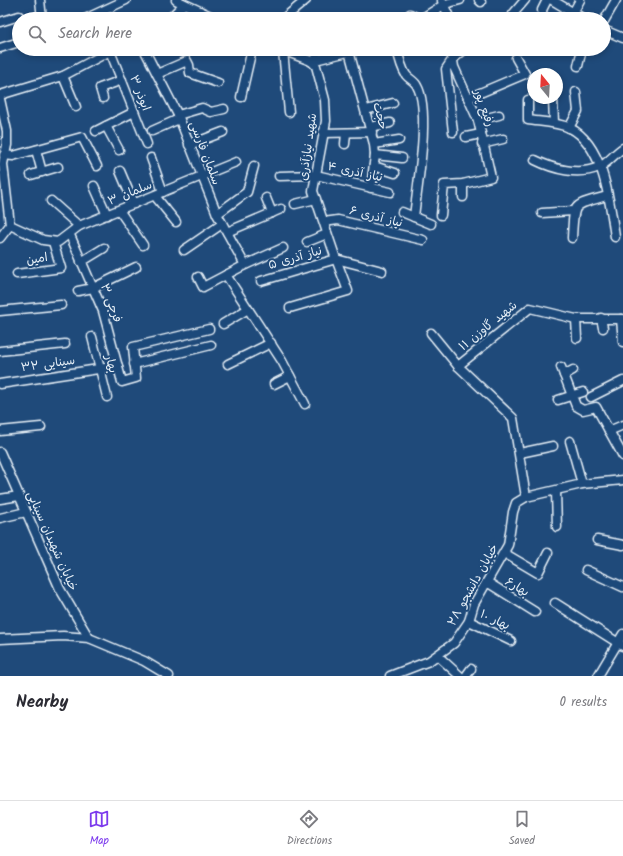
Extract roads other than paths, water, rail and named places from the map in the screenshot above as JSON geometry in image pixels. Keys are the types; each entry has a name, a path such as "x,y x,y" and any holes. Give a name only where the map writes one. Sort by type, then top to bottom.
{"street":[{"path":"40,0 41,12"},
{"path":"100,12 126,0"},
{"path":"292,12 306,0"},
{"path":"429,12 443,2 460,0"},
{"path":"515,12 525,0"},
{"path":"542,12 547,0"},
{"path":"552,0 571,12"},
{"path":"574,12 580,0"},
{"path":"609,12 616,0"},
{"path":"174,12 180,2 202,12"},
{"path":"443,2 447,12"},
{"path":"0,22 12,18"},
{"path":"611,33 623,38"},
{"path":"0,48 12,44"},
{"path":"0,95 63,76 101,56"},
{"name":"ابوذر ۳","path":"114,56 147,144"},
{"name":"سلمان فارسی","path":"148,56 178,117 217,214 245,265"},
{"path":"241,97 250,56"},
{"path":"283,56 289,112"},
{"path":"301,56 314,60 325,56"},
{"name":"شهید نیازآذری","path":"290,308 348,290 313,191 326,121 325,100 314,56"},
{"name":"حجت","path":"350,56 366,110 376,155 371,188"},
{"path":"399,56 401,65 407,76 417,85 421,98 423,137 414,217"},
{"name":"رفیع پور","path":"452,56 478,120 482,144 491,177 463,184"},
{"path":"453,132 446,69 457,56"},
{"path":"578,66 580,56"},
{"path":"468,98 515,76 525,74 516,58"},
{"path":"157,74 186,61 189,66 190,73 218,83"},
{"path":"63,76 76,107"},
{"path":"103,98 100,88 122,80"},
{"path":"569,128 578,111 576,92"},
{"path":"0,99 7,131 7,145 3,164 10,225 0,238"},
{"path":"366,110 393,103"},
{"path":"528,104 528,120 554,123 569,128 580,134 592,147 600,167 615,237"},
{"path":"553,104 554,123"},
{"path":"152,131 178,117 202,108 210,112 224,109"},
{"path":"96,131 134,112"},
{"path":"478,120 499,115"},
{"path":"324,133 346,133 371,130 390,123"},
{"path":"106,126 119,150"},
{"path":"189,145 223,132"},
{"path":"345,144 346,133"},
{"path":"466,137 481,134"},
{"path":"4,155 13,156 82,137 97,166"},
{"path":"482,144 503,139"},
{"path":"374,144 399,140"},
{"path":"535,160 548,166 567,170 585,171 600,167 623,148"},
{"path":"36,150 42,172"},
{"path":"376,155 402,158"},
{"path":"151,158 163,192"},
{"name":"سلمان ۳","path":"70,235 79,226 236,162"},
{"path":"217,214 247,192 254,166"},
{"path":"374,166 395,173"},
{"path":"30,175 58,167"},
{"path":"120,171 134,204"},
{"name":"نیاز آذری ۴","path":"279,176 316,175 390,192"},
{"path":"441,215 444,185 463,184 463,197"},
{"path":"94,186 107,215"},
{"path":"155,196 176,222"},
{"path":"572,238 573,211 578,204 607,196"},
{"path":"266,198 272,213"},
{"path":"295,204 316,199"},
{"path":"51,201 79,226"},
{"path":"226,232 281,209"},
{"path":"119,210 143,245"},
{"path":"542,213 573,211"},
{"path":"402,212 431,224"},
{"name":"نیاز آذری ۶","path":"324,222 338,220 423,240"},
{"path":"184,250 222,224"},
{"path":"10,225 43,240 54,242 58,242 70,235"},
{"path":"307,242 327,234"},
{"name":"فرجی ۳","path":"70,235 102,311 122,382 136,378 134,364"},
{"name":"امین","path":"17,274 61,268 54,242"},
{"path":"82,262 104,248"},
{"path":"198,277 203,287 245,265 283,248"},
{"path":"336,259 382,271"},
{"name":"نیاز آذری ۵","path":"261,281 336,259"},
{"path":"78,291 93,288 136,267"},
{"path":"226,275 271,343 305,404"},
{"path":"0,311 61,305"},
{"name":"شهید گاوزن ۱۱","path":"431,333 458,366 530,308 576,319 622,319"},
{"path":"223,324 248,309"},
{"path":"601,318 602,328"},
{"path":"576,319 577,338"},
{"path":"622,319 623,342"},
{"path":"208,329 133,347 134,364 211,345"},
{"name":"بهار","path":"92,338 108,397"},
{"path":"228,364 271,343"},
{"path":"0,350 65,344"},
{"name":"سینایی ۳۲","path":"0,384 118,366"},
{"path":"458,366 513,418 520,453 526,497 582,484 623,480"},
{"path":"573,370 563,371 576,406 583,410 596,407 623,456"},
{"path":"274,384 290,376"},
{"path":"590,396 623,381"},
{"path":"558,400 583,392"},
{"path":"609,431 623,425"},
{"path":"0,431 41,427"},
{"path":"570,441 582,484"},
{"path":"520,453 553,446"},
{"name":"خیابان شهیدان سینایی","path":"0,452 60,590 89,638"},
{"path":"556,491 557,526"},
{"path":"0,499 19,496"},
{"name":"خیابان دانشجو ۲۸","path":"390,676 400,675 438,656 454,642 468,621 474,604 508,545 513,512 516,504 526,497"},
{"path":"0,518 26,512"},
{"path":"597,540 623,544"},
{"path":"504,553 538,573 548,553"},
{"path":"586,570 623,587"},
{"name":"بهار۶","path":"486,582 535,612"},
{"path":"555,603 621,644"},
{"name":"بهار ۱۰","path":"468,621 511,641"},
{"path":"600,675 621,644 623,634"},
{"path":"0,639 62,636 89,638 144,661 169,676"},
{"path":"438,656 460,676"},
{"path":"466,676 471,669"}]}
